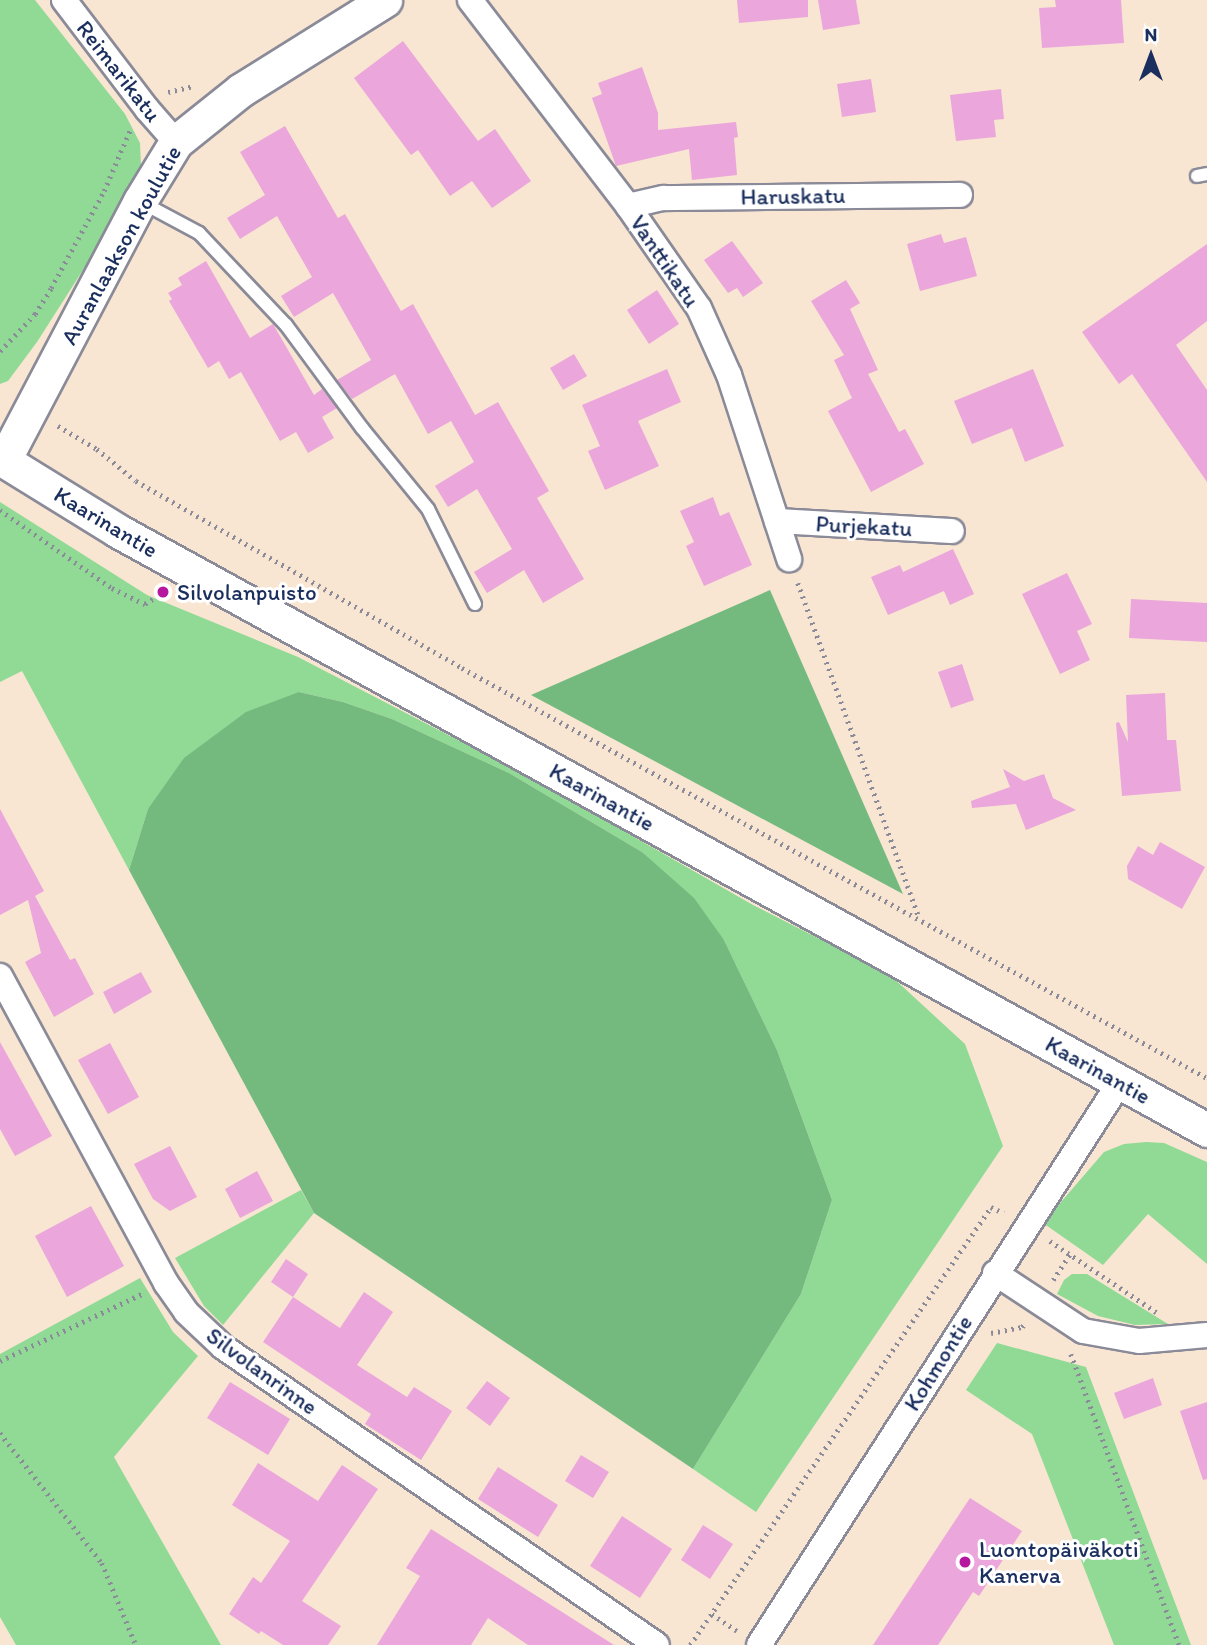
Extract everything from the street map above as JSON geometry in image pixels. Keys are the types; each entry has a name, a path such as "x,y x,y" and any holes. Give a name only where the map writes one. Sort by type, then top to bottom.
{"main road":[{"name":"Auranlaakson koulutie","path":"2,459 31,410 140,201 176,142 241,90 385,0"},
{"name":"Kaarinantie","path":"2,459 118,531 1207,1130"}],"street":[{"name":"Reimarikatu","path":"64,0 147,110 176,142"},
{"name":"Vanttikatu","path":"470,0 628,206 679,278 717,344 789,559"},
{"name":"Haruskatu","path":"628,206 664,198 960,195"},
{"name":"Purjekatu","path":"776,520 952,531"},
{"name":"Silvolanrinne","path":"0,976 166,1283 186,1312 223,1348 657,1645"},
{"name":"Kohmontie","path":"759,1645 995,1273 1120,1082"},
{"path":"995,1273 1057,1317 1083,1331 1110,1338 1139,1341 1207,1335"}],"lane":[{"path":"140,201 199,233 286,325 362,428 428,509 475,604"}],"path":[{"path":"31,410 97,449 136,481 414,640 1207,1078"},
{"path":"0,510 112,588 145,604 163,592"},
{"path":"789,559 919,917"},
{"path":"690,1645 992,1207 1026,1225 1158,1313"},
{"path":"0,1361 166,1283"},
{"path":"1057,1317 1179,1645"},
{"path":"0,1433 102,1563 136,1645"}],"green space":[{"path":"0,0 35,0 125,114 140,143 141,167 134,190 37,342 8,381 0,384"},
{"path":"0,502 147,595 298,657 531,778 753,905 890,975 965,1044 1003,1146 756,1512 693,1469 801,1294 832,1200 777,1050 724,940 642,852 509,773 392,719 343,702 299,692 148,809 129,870 22,671 0,682"},
{"path":"770,590 903,894 531,695"},
{"path":"299,692 343,702 392,719 509,773 642,852 694,898 724,940 777,1050 832,1200 801,1294 693,1469 314,1213 129,870 148,809 184,758 246,712"},
{"path":"1164,1143 1207,1162 1207,1264 1148,1214 1103,1265 1043,1223 1104,1152 1124,1144"},
{"path":"301,1190 314,1213 223,1325 204,1306 175,1258"},
{"path":"1072,1274 1087,1274 1168,1324 1135,1325 1098,1316 1057,1294 1064,1280"},
{"path":"140,1278 173,1332 198,1356 114,1457 221,1645 16,1645 0,1617 0,1354"},
{"path":"997,1343 1086,1367 1191,1645 1114,1645 1032,1434 966,1390"}],"building":[{"path":"737,0 808,0 808,17 739,23"},
{"path":"818,0 856,0 860,24 823,30"},
{"path":"1055,0 1121,0 1124,43 1042,48 1039,8 1056,7"},
{"path":"403,41 478,141 495,129 531,181 492,208 472,181 450,196 418,150 411,155 354,78"},
{"path":"642,67 658,113 658,130 736,122 738,137 734,138 737,175 692,180 689,149 616,166 592,98 602,94 598,83"},
{"path":"871,79 876,112 842,117 837,84"},
{"path":"1001,89 1004,119 994,120 996,137 956,141 950,95"},
{"path":"285,126 338,218 345,214 401,311 413,304 475,415 498,402 549,491 537,498 584,579 543,603 524,570 487,593 474,572 512,549 477,489 448,507 435,486 474,462 451,421 428,434 395,374 352,399 337,380 371,360 333,293 294,317 281,296 312,277 277,216 240,239 227,218 265,195 240,152"},
{"path":"941,234 944,243 966,237 977,276 920,291 907,244"},
{"path":"732,241 763,283 743,297 737,288 728,293 704,260"},
{"path":"1207,244 1207,321 1176,345 1207,390 1207,482 1132,374 1119,384 1082,332"},
{"path":"206,261 250,338 273,324 314,395 322,389 337,408 322,417 334,438 308,453 296,432 280,441 241,372 229,379 219,361 208,368 169,301 172,299 168,293 182,285 178,278"},
{"path":"846,280 860,303 850,309 878,370 868,374 899,432 905,429 924,464 871,492 828,411 852,398 834,360 844,355 811,301"},
{"path":"657,290 679,324 649,344 627,310"},
{"path":"574,354 587,376 563,390 550,368"},
{"path":"667,369 681,402 638,421 659,466 605,490 588,451 600,446 582,405"},
{"path":"1033,369 1064,446 1025,462 1012,428 972,444 954,401"},
{"path":"713,497 720,516 729,512 752,565 704,586 686,546 694,542 680,511"},
{"path":"953,549 974,594 950,605 944,591 888,615 871,577 900,565 903,572"},
{"path":"1067,573 1092,624 1077,631 1090,660 1060,674 1022,594"},
{"path":"1131,599 1207,603 1207,642 1129,638"},
{"path":"962,664 974,700 951,708 938,672"},
{"path":"1165,693 1167,740 1176,740 1181,791 1122,796 1116,723 1119,722 1128,742 1126,695"},
{"path":"1003,769 1024,781 1044,774 1053,798 1076,810 1026,830 1016,804 972,808 971,801 1010,787"},
{"path":"0,809 44,891 35,896 70,960 75,958 94,994 54,1017 25,962 41,953 28,900 0,915"},
{"path":"1160,842 1205,867 1182,909 1128,879 1127,866 1138,846 1153,855"},
{"path":"141,972 152,992 114,1014 103,992"},
{"path":"0,1042 52,1136 15,1156 0,1129"},
{"path":"110,1043 139,1097 108,1114 78,1060"},
{"path":"170,1146 197,1197 170,1211 153,1199 134,1164"},
{"path":"257,1171 273,1201 240,1218 225,1189"},
{"path":"91,1206 124,1266 67,1297 35,1236"},
{"path":"286,1259 308,1274 293,1297 271,1282"},
{"path":"364,1292 393,1312 357,1365 407,1397 414,1387 452,1411 421,1460 365,1424 371,1414 263,1342 293,1297 340,1328"},
{"path":"1153,1378 1162,1405 1124,1419 1114,1393"},
{"path":"487,1381 510,1398 490,1426 466,1408"},
{"path":"230,1382 290,1419 268,1455 207,1418"},
{"path":"1207,1402 1207,1479 1203,1480 1180,1411"},
{"path":"581,1455 609,1472 593,1498 565,1481"},
{"path":"258,1463 318,1501 342,1465 378,1489 302,1601 341,1626 328,1645 283,1645 261,1631 259,1634 229,1614 253,1577 261,1583 290,1541 232,1505"},
{"path":"498,1467 558,1505 538,1537 478,1499"},
{"name":"Luontopäiväkoti Kanerva","path":"970,1498 1022,1531 979,1596 973,1592 938,1645 873,1645"},
{"path":"622,1516 672,1549 640,1598 590,1566"},
{"path":"703,1525 733,1544 710,1579 681,1560"},
{"path":"431,1529 614,1645 528,1645 488,1618 471,1645 377,1645 420,1576 406,1568"}],"place":[{"name":"Silvolanpuisto","path":"163,592"},
{"name":"Luontopäiväkoti Kanerva","path":"965,1562"}]}
